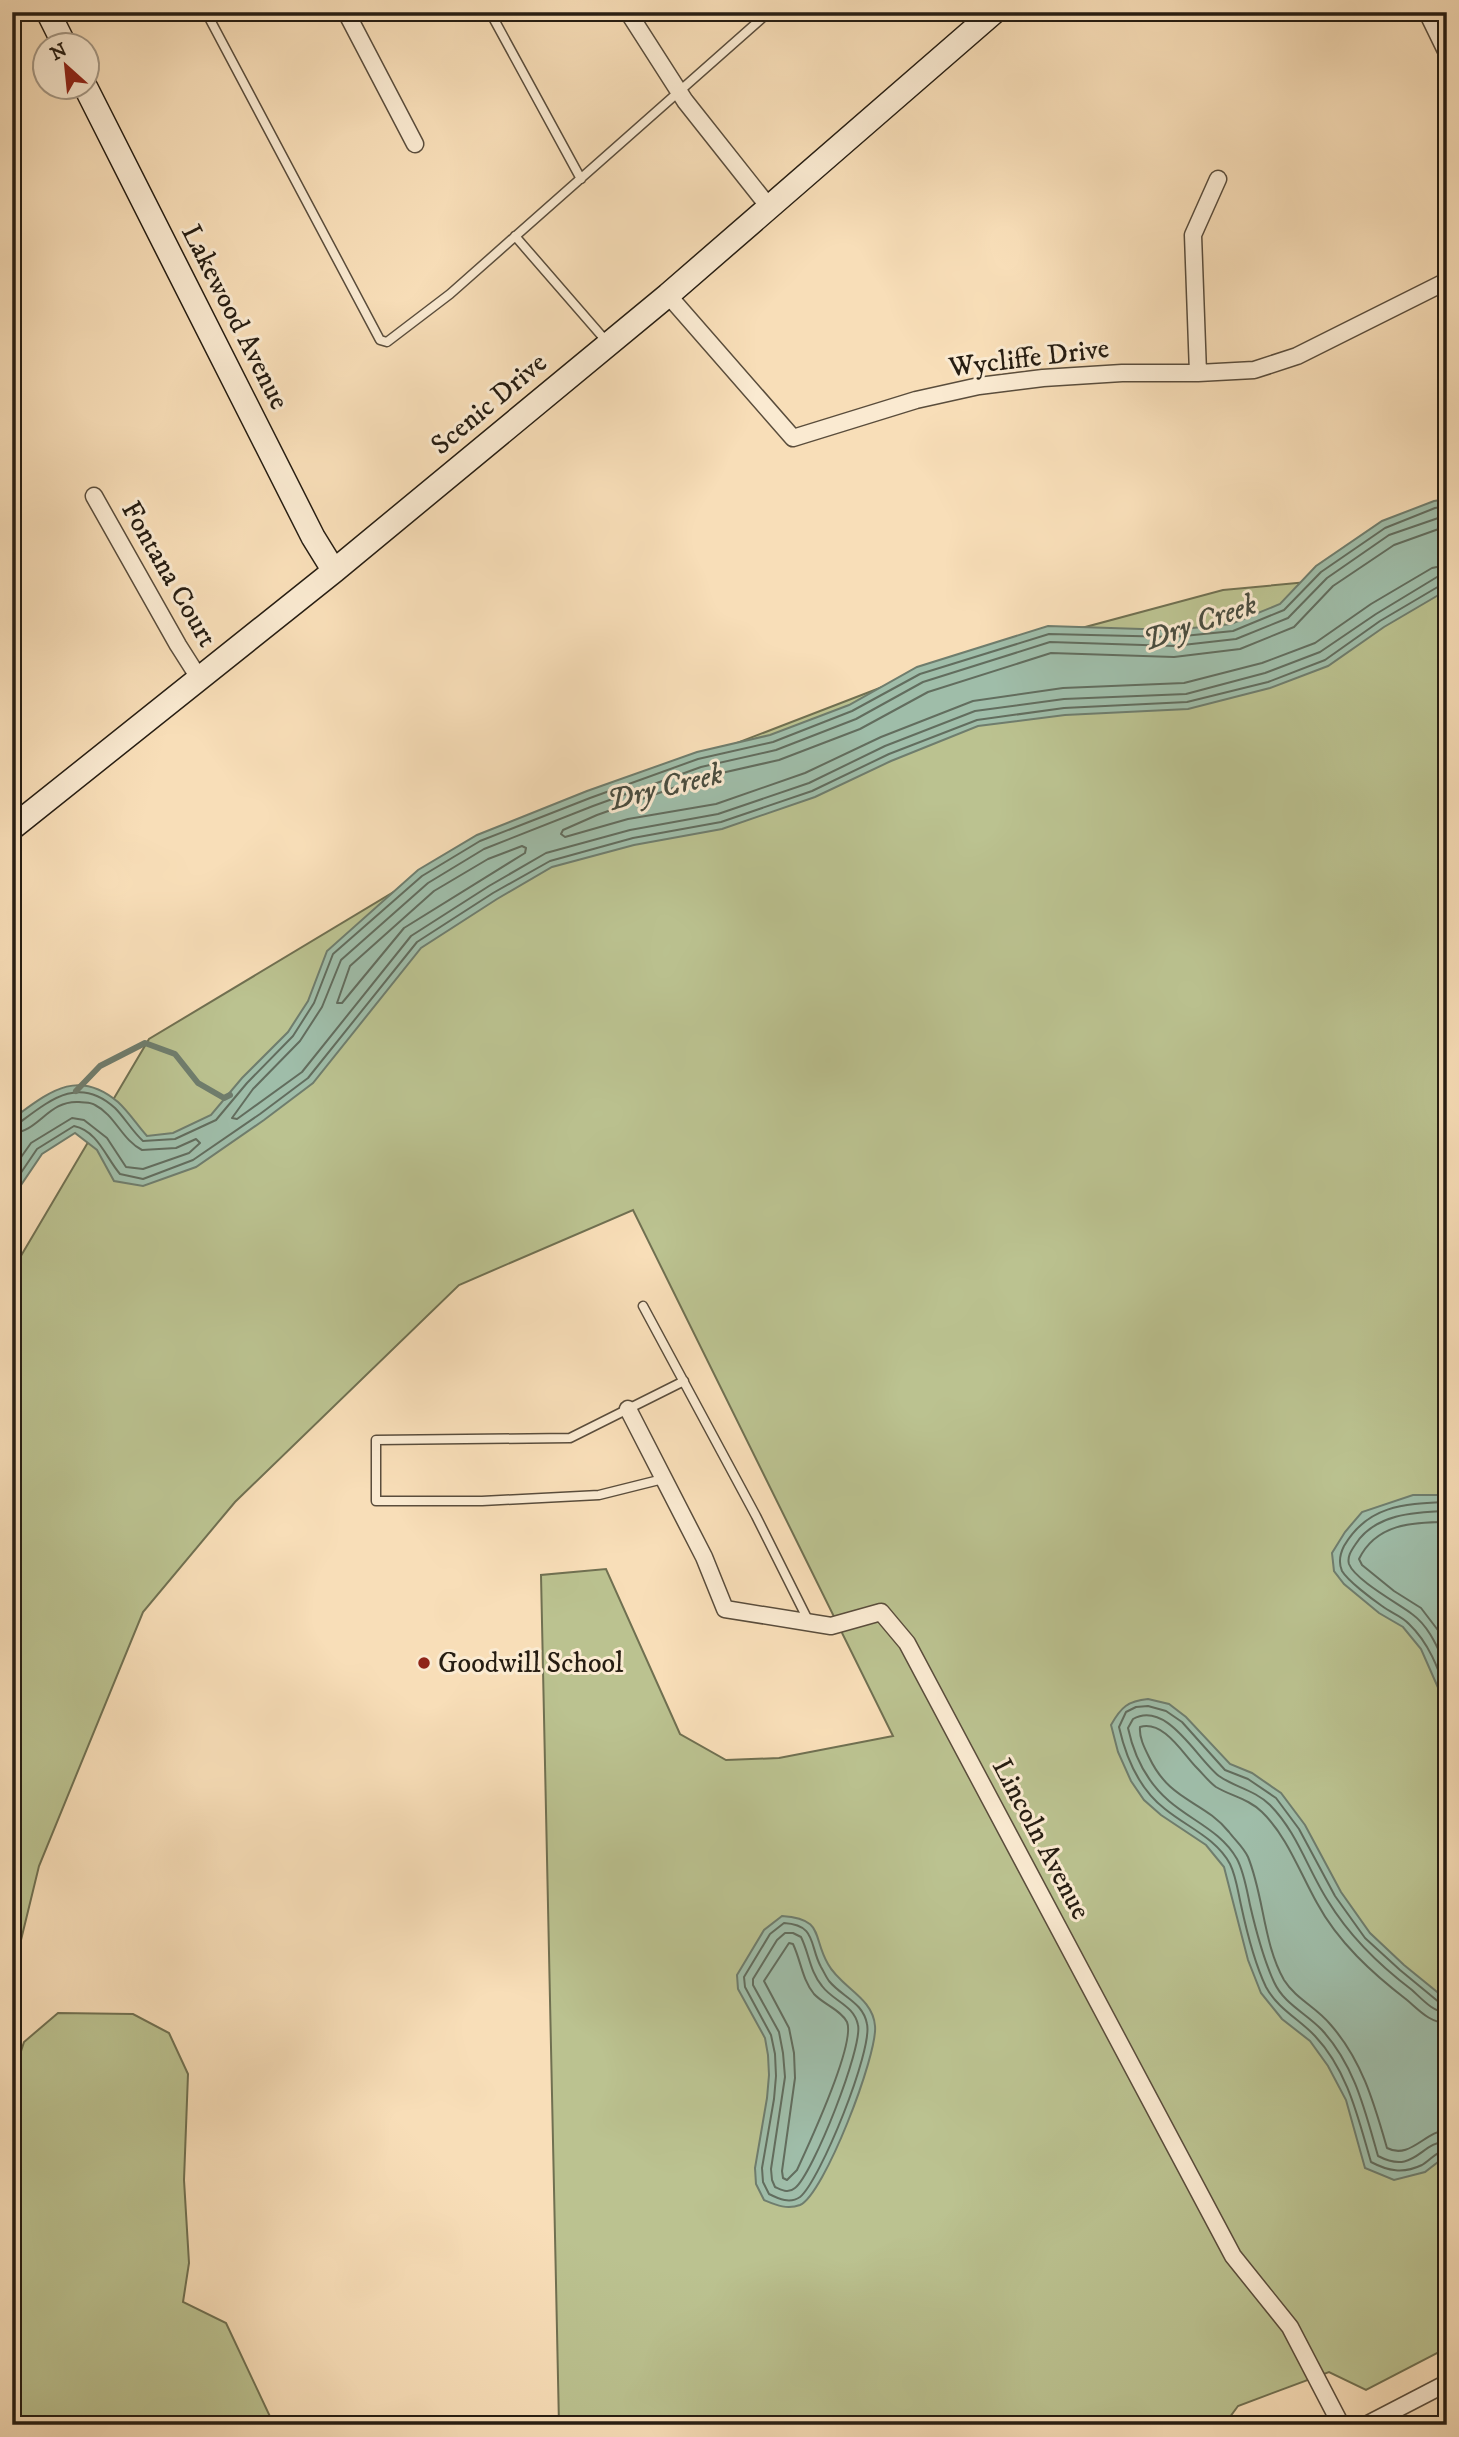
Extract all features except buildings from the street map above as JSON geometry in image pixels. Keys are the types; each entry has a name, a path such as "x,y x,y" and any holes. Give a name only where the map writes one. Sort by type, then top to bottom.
{"main road":[{"path":"48,12 58,32"},
{"name":"Scenic Drive","path":"12,828 334,571 668,295 993,12"},
{"name":"Lakewood Avenue","path":"93,102 313,537 334,571"}],"street":[{"path":"346,12 415,144"},
{"path":"628,12 678,92 769,207"},
{"path":"1427,12 1447,52"},
{"path":"1198,373 1193,235 1218,179"},
{"name":"Wycliffe Drive","path":"668,295 793,438 916,400 979,386 1043,378 1122,373 1254,370 1297,356 1447,281"},
{"name":"Fontana Court","path":"94,496 199,678"},
{"name":"Lincoln Avenue","path":"628,1409 704,1557 725,1609 831,1626 881,1612 907,1643 1233,2256 1290,2327 1341,2425"},
{"path":"1366,2425 1447,2383"}],"lane":[{"path":"206,12 380,340 387,342 397,337 581,179 769,12"},
{"path":"490,12 581,179"},
{"path":"515,236 608,344"},
{"path":"643,1306 809,1622"},
{"path":"663,1479 599,1495 482,1501 376,1501 376,1440 570,1438 684,1381"}],"green space":[{"path":"1447,559 1447,2348 1366,2390 1329,2372 1238,2406 1224,2425 559,2425 541,1575 606,1569 680,1734 726,1760 779,1758 893,1736 633,1210 459,1285 235,1502 143,1612 39,1866 12,1977 12,1271 149,1039 472,845 929,669 1223,590 1426,571"},
{"path":"58,2013 133,2014 169,2033 188,2074 184,2180 189,2263 183,2302 226,2323 274,2425 12,2425 12,2079 24,2042"}],"water":[{"path":"1447,499 1447,590 1384,627 1328,666 1270,688 1188,709 1065,715 978,726 891,761 815,797 722,829 634,845 552,867 421,948 313,1083 196,1167 143,1186 114,1181 97,1150 75,1133 42,1154 15,1194 12,1203 12,1119 51,1093 76,1085 89,1086 118,1102 147,1136 173,1133 211,1115 242,1078 288,1032 308,1001 327,951 418,870 477,835 587,791 697,752 770,735 849,705 917,667 1048,626 1173,630 1231,624 1280,604 1316,566 1382,521 1434,501"},
{"path":"1413,1495 1447,1495 1447,1708 1421,1649 1403,1627 1379,1613 1344,1584 1334,1571 1332,1553 1362,1512"},
{"path":"1148,1699 1169,1704 1186,1717 1230,1764 1252,1773 1281,1793 1305,1825 1341,1892 1370,1933 1447,2000 1447,2155 1425,2172 1394,2180 1365,2168 1346,2100 1328,2066 1310,2041 1282,2019 1261,1993 1248,1960 1224,1867 1206,1845 1161,1815 1144,1800 1131,1781 1118,1752 1111,1725 1126,1706"},
{"path":"782,1916 796,1918 811,1925 833,1972 868,2007 875,2026 868,2064 835,2151 810,2196 800,2205 791,2207 764,2200 756,2184 755,2168 767,2098 768,2055 765,2038 738,1989 737,1975 764,1930"}],"waterway":[{"name":"Dry Creek","path":"76,1091 100,1066 145,1043 175,1054 198,1083 224,1098 230,1095"}],"place":[{"name":"Goodwill School","path":"424,1663"}]}
